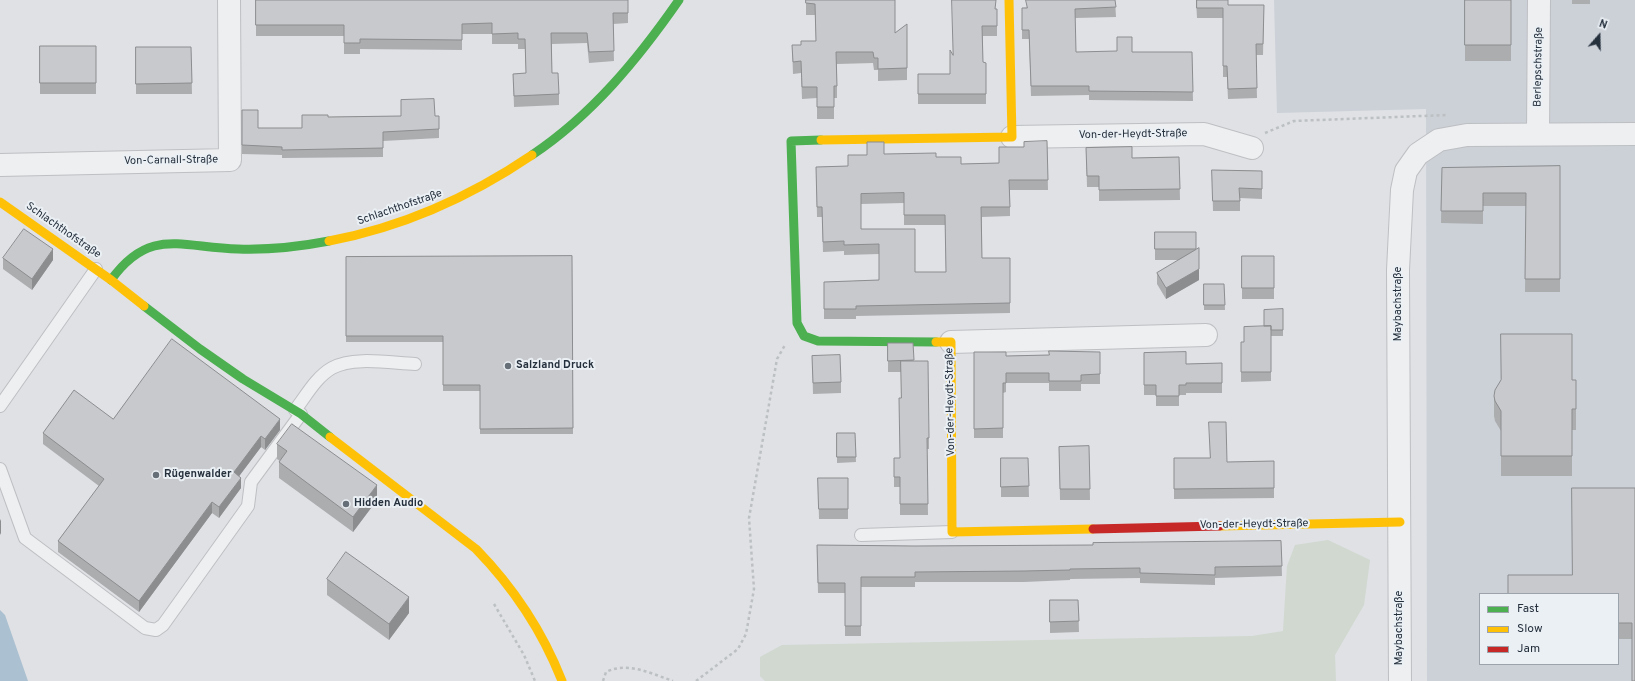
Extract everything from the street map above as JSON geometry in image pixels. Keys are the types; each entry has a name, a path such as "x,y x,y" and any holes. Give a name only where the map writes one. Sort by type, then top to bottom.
{"street":[{"name":"Von-Carnall-Straße","path":"0,164 230,160 229,0"},
{"name":"Schlachthofstraße","path":"111,280 125,261 132,255 157,244 236,249 262,248 329,241 363,234 397,224 428,213 465,196 525,160 584,114 636,60 679,0"},
{"path":"1009,0 1012,137"},
{"name":"Berlepschstraße","path":"1538,133 1539,0"},
{"name":"Maybachstraße","path":"1400,681 1398,270 1402,190 1406,171 1418,154 1439,140 1467,135 1538,133 1635,134"},
{"name":"Von-der-Heydt-Straße","path":"1258,141 1204,134 791,140 797,323 804,336 818,341 951,342 952,532 1400,522"},
{"name":"Schlachthofstraße","path":"0,202 111,280 200,349 243,379 298,412 452,530 493,566 521,600 547,645 562,681"},
{"path":"951,342 1206,335"}],"lane":[{"path":"0,406 96,269"},
{"path":"0,469 25,538 145,628 156,630 164,625 248,506 251,482 319,379 331,368 344,363 415,364"},
{"path":"861,535 952,532"}],"path":[{"path":"1258,141 1294,121 1448,115"},
{"path":"696,681 738,649 746,634 754,589 749,518 777,359 797,323"},
{"path":"524,656 535,681"},
{"path":"603,681 606,672 614,668 627,668 640,670 673,681"}],"shaded area":[{"path":"1274,0 1635,0 1635,681 1427,681 1426,109 1277,113"},
{"path":"1328,540 1370,560 1364,605 1335,655 1336,681 765,681 760,676 760,657 782,645 1252,636 1283,631 1287,566 1295,545"}],"water":[{"path":"0,610 5,615 28,681 0,681"}],"building":[{"path":"256,0 628,0 628,13 613,13 614,51 589,52 587,33 551,33 552,73 558,73 559,94 514,96 513,74 526,73 525,39 518,39 518,33 492,34 492,23 462,24 462,40 360,39 360,43 344,43 344,25 256,25"},
{"path":"806,0 895,0 895,33 907,24 907,68 878,69 878,58 874,58 873,52 836,52 837,86 834,86 834,107 817,107 817,87 802,87 801,61 793,62 792,45 801,45 801,41 816,41 815,4 806,3"},
{"path":"952,0 996,0 995,9 997,9 997,26 982,26 983,62 986,63 986,94 918,94 918,74 950,74 950,50 953,55"},
{"path":"1026,0 1115,0 1116,7 1075,9 1076,52 1117,51 1117,37 1132,37 1132,52 1192,52 1193,92 1089,91 1089,86 1031,86 1029,30 1022,30 1022,8 1027,8"},
{"path":"1197,0 1228,0 1228,5 1264,5 1263,44 1256,44 1257,88 1228,89 1227,66 1223,66 1223,8 1197,8"},
{"path":"1465,0 1511,0 1511,45 1465,45"},
{"path":"40,46 96,46 96,83 40,83"},
{"path":"136,47 191,47 192,83 136,84"},
{"path":"434,99 435,116 439,116 439,129 383,132 383,148 282,150 282,147 242,145 242,110 258,110 258,128 302,128 302,115 328,115 328,117 401,116 401,100"},
{"path":"1047,141 1048,180 1009,180 1010,207 981,207 982,258 1010,258 1010,303 856,306 856,309 824,309 824,282 879,280 879,244 844,245 844,241 823,242 822,207 817,207 816,167 848,166 848,155 867,155 867,142 884,142 884,154 936,153 936,157 961,157 961,164 999,163 999,147 1024,147 1024,142","holes":["904,193 904,215 945,215 946,272 915,272 915,229 861,229 861,194"]},
{"path":"1132,147 1132,158 1179,157 1180,189 1099,190 1099,176 1087,176 1086,148"},
{"path":"1560,166 1560,279 1525,279 1526,193 1483,193 1483,211 1441,211 1442,168"},
{"path":"1212,170 1262,171 1262,189 1239,188 1240,201 1213,201"},
{"path":"24,229 53,249 32,279 3,258"},
{"path":"1155,232 1196,232 1196,249 1155,249"},
{"path":"1199,248 1199,269 1166,288 1157,273"},
{"name":"Salzland Druck","path":"572,256 573,428 480,429 480,385 443,385 443,336 346,336 346,257"},
{"path":"1242,256 1274,256 1274,288 1242,288"},
{"path":"1204,284 1224,284 1225,305 1204,305"},
{"path":"1283,309 1283,330 1271,330 1271,326 1264,326 1264,310"},
{"path":"1271,326 1271,372 1241,372 1241,342 1244,342 1244,327"},
{"path":"1501,334 1572,334 1572,380 1576,380 1576,409 1572,409 1572,456 1501,456 1501,411 1495,401 1494,396 1495,390 1501,380"},
{"path":"172,339 280,419 265,439 261,436 234,472 241,478 219,507 212,502 139,601 58,541 104,479 43,433 74,390 113,419"},
{"path":"888,343 913,343 914,360 888,361"},
{"path":"1049,351 1100,352 1100,374 1081,375 1081,381 1049,381 1049,373 1006,373 1006,383 1003,383 1003,428 974,429 974,352 1006,352 1006,356 1049,355"},
{"path":"1186,352 1186,364 1222,363 1222,383 1186,383 1186,385 1179,385 1179,396 1156,396 1156,385 1144,385 1144,353"},
{"path":"840,355 841,382 813,383 812,356"},
{"path":"901,361 928,361 928,504 900,504 900,477 894,477 894,458 900,458 899,398 901,398"},
{"path":"1209,422 1226,422 1227,462 1274,461 1274,488 1174,489 1174,458 1210,458"},
{"path":"292,424 377,485 353,517 279,462 287,451 277,444"},
{"path":"837,433 855,433 856,457 837,457"},
{"path":"1089,446 1090,489 1060,489 1059,447"},
{"path":"1001,458 1028,458 1029,486 1001,487"},
{"path":"818,478 848,478 848,509 819,509"},
{"path":"1572,488 1635,488 1635,681 1632,681 1632,623 1619,623 1619,593 1508,593 1508,575 1572,575"},
{"path":"1281,541 1282,566 1215,567 1215,575 1140,573 1140,568 915,572 915,577 861,577 861,626 845,626 845,583 818,583 817,545 1093,545 1093,543"},
{"path":"346,552 409,597 389,624 327,579"},
{"path":"1050,600 1078,600 1079,621 1050,622"}],"traffic: fast":[{"path":"532,155 575,122 613,85 679,0"},
{"path":"821,140 791,141 797,323 804,336 818,341 936,342"},
{"path":"111,280 125,263 139,252 154,246 183,244 218,248 261,249 329,241"},
{"path":"144,306 200,349 243,379 301,414 330,437"}],"traffic: slow":[{"path":"821,140 1012,137 1009,0"},
{"path":"329,241 383,228 435,208 485,184 532,155"},
{"path":"0,202 111,280 144,306"},
{"path":"936,342 951,342 952,532 1093,529"},
{"path":"330,437 476,549 503,579 526,610 545,644 562,681"},
{"path":"1220,526 1400,522"}],"traffic: jam":[{"path":"1093,529 1220,526"}],"place":[{"name":"Salzland Druck","path":"508,366"},
{"name":"Rügenwalder","path":"156,475"},
{"name":"Hidden Audio","path":"346,504"}]}
